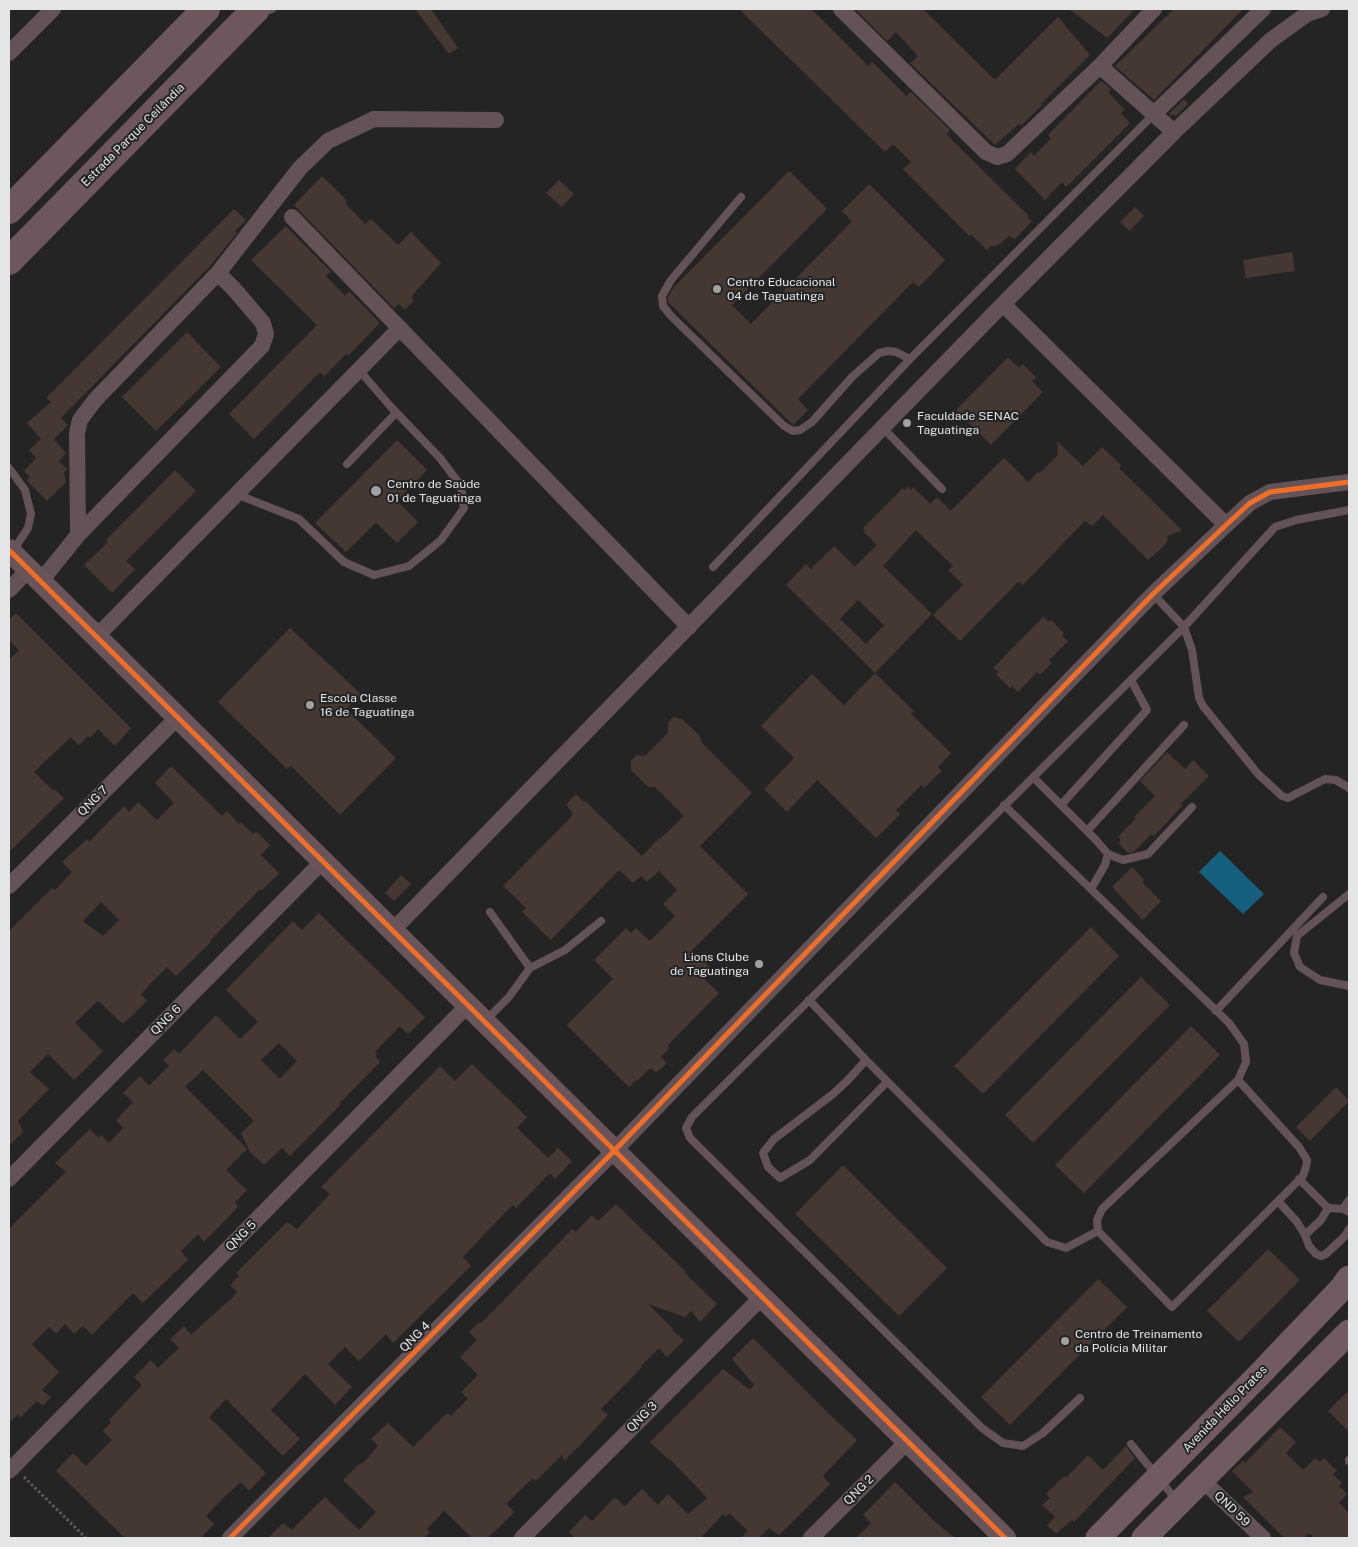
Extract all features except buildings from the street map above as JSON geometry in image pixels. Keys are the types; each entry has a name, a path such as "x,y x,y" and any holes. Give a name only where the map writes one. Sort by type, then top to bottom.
{"highway":[{"path":"9,210 206,9"},
{"name":"Estrada Parque Ceilândia","path":"9,260 260,11"}],"main road":[{"name":"Avenida Hélio Prates","path":"1098,1538 1265,1368 1342,1288 1349,1278"},
{"path":"1144,1538 1349,1332"}],"street":[{"path":"9,53 53,9"},
{"path":"841,9 986,152 997,157 1006,154 1100,66 1154,9"},
{"path":"1155,113 1263,9"},
{"path":"393,930 1003,304 1174,132 1271,40 1307,14 1322,9"},
{"path":"1100,66 1155,113 1174,132"},
{"path":"78,535 77,432 80,420 95,400 218,273 300,168 328,141 374,119 496,120"},
{"path":"292,217 689,626"},
{"path":"9,590 35,575 78,535 262,346 266,334 263,323 218,273"},
{"path":"1003,304 1226,525"},
{"path":"97,636 400,328"},
{"name":"QNG 4","path":"230,1538 615,1150 1153,594 1226,525 1250,503 1270,492 1349,482"},
{"path":"10,551 1005,1538"},
{"name":"QNG 7","path":"9,886 178,717"},
{"name":"QNG 6","path":"9,1179 323,861"},
{"name":"QNG 5","path":"11,1469 468,1005"},
{"name":"QNG 3","path":"522,1538 762,1297"},
{"name":"QNG 2","path":"811,1538 908,1441"},
{"name":"QND 59","path":"1201,1479 1263,1538"}],"lane":[{"path":"713,567 910,359 1155,113"},
{"path":"742,197 670,280 662,296 663,306 784,426 792,431 800,430 812,422 852,377 879,353 896,352 910,359"},
{"path":"236,494 299,519 344,562 374,575 409,566 441,540 464,508 461,486 440,458 396,413 359,370"},
{"path":"347,464 396,413"},
{"path":"883,428 942,489"},
{"path":"9,468 25,490 31,514 28,528 10,551"},
{"path":"1080,1398 1043,1433 1023,1446 1003,1443 982,1428 690,1138 686,1128 692,1117 1184,627 1275,528 1296,520 1349,510"},
{"path":"1153,594 1184,627 1192,650 1199,698 1203,706 1258,774 1282,796 1288,798 1324,779 1336,780 1349,788"},
{"path":"1061,805 1147,710 1131,680"},
{"path":"1087,831 1184,725"},
{"path":"1033,777 1108,854 1124,860 1148,854 1192,807"},
{"path":"1004,806 1229,1023 1244,1044 1246,1062 1238,1080 1102,1209 1097,1220 1098,1231 1172,1307 1303,1176 1306,1167 1307,1160 1299,1147 1238,1080"},
{"path":"1090,889 1108,854"},
{"path":"1349,894 1297,936 1294,954 1300,966 1320,980 1349,986"},
{"path":"1216,1011 1323,897"},
{"path":"490,912 530,968"},
{"path":"484,1021 508,997 530,968 565,950 601,921"},
{"path":"809,1000 887,1082 1047,1242 1066,1248 1098,1231"},
{"path":"866,1060 834,1094 774,1139 763,1153 768,1167 780,1178 810,1160 887,1082"},
{"path":"1299,1180 1328,1208 1346,1211 1349,1200"},
{"path":"1278,1201 1298,1222 1309,1246 1316,1254 1321,1256 1326,1254 1349,1229"},
{"path":"1305,1235 1320,1220 1328,1208"},
{"path":"1131,1444 1178,1503"}],"path":[{"path":"11,1469 86,1538"}],"water":[{"path":"1220,851 1264,894 1243,914 1199,872"}],"cycle path":[{"path":"230,1538 615,1150 1153,594 1226,525 1250,503 1270,492 1349,482"},
{"path":"9,550 1005,1538"}],"place":[{"name":"Centro Educacional 04 de Taguatinga","path":"717,289"},
{"name":"Faculdade SENAC Taguatinga","path":"907,423"},
{"name":"Centro de Saúde 01 de Taguatinga","path":"376,491"},
{"name":"Escola Classe 16 de Taguatinga","path":"310,705"},
{"name":"Lions Clube de Taguatinga","path":"759,964"},
{"name":"Centro de Treinamento da Polícia Militar","path":"1065,1341"}]}
